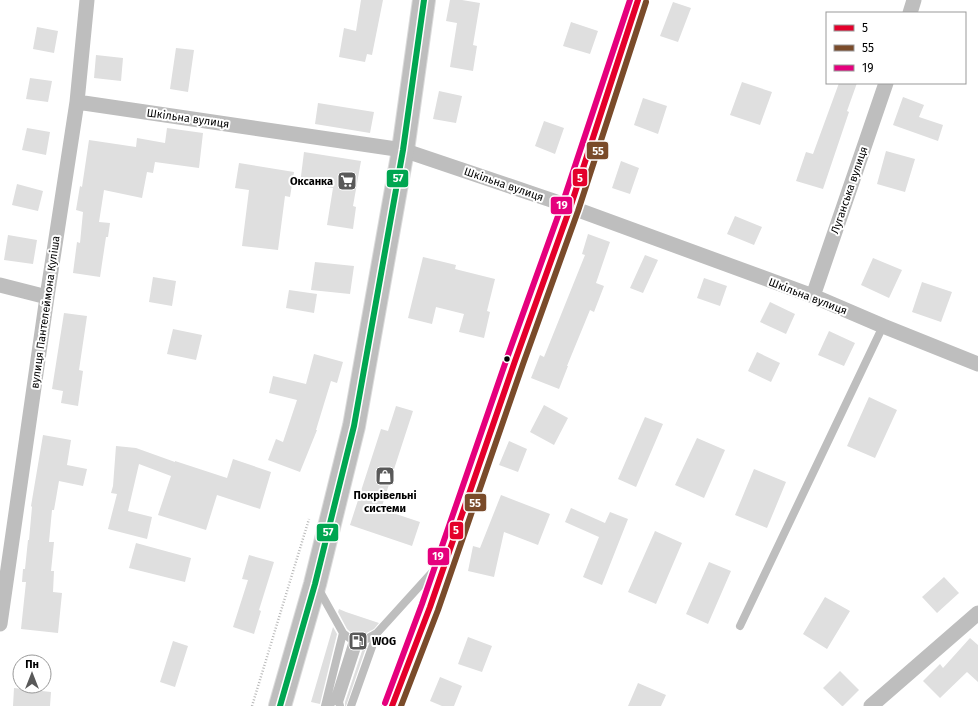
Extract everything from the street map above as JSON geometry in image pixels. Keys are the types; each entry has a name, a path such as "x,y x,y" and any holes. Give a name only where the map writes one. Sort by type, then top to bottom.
{"main road":[{"path":"280,706 315,584 354,426 403,150 424,0"},
{"path":"392,706 448,556 515,361 570,208 638,0"}],"street":[{"name":"вулиця Пантелеймона Куліша","path":"0,624 47,296 77,102 87,0"},
{"path":"910,12 914,0"},
{"name":"Луганська вулиця","path":"813,296 886,84"},
{"name":"Шкільна вулиця","path":"77,102 403,150 551,200 813,296 978,364"},
{"path":"0,284 47,296"},
{"path":"870,706 978,613"}],"lane":[{"path":"740,626 883,326"},
{"path":"340,706 339,702 358,644 377,633 448,556"},
{"path":"315,584 344,633 326,706"},
{"path":"351,706 377,633"}],"path":[{"path":"252,706 310,515"}],"building":[{"path":"361,0 383,0 372,55 367,54 365,62 339,57 344,28 356,31"},
{"path":"450,0 480,3 473,45 477,46 473,71 450,67 457,23 446,21"},
{"path":"673,2 691,8 678,42 660,36"},
{"path":"571,22 598,31 590,54 563,46"},
{"path":"37,27 58,31 54,53 33,49"},
{"path":"176,48 194,50 188,92 170,89"},
{"path":"96,55 123,58 121,81 94,78"},
{"path":"30,78 52,81 48,102 26,99"},
{"path":"742,82 772,92 760,125 730,115"},
{"path":"839,84 857,84 847,111 849,112 823,189 796,181 806,152 813,154"},
{"path":"439,91 462,96 456,123 433,119"},
{"path":"903,97 924,105 919,117 943,125 938,141 893,125"},
{"path":"643,98 667,106 658,134 634,125"},
{"path":"318,103 374,112 370,133 315,124"},
{"path":"544,121 564,128 555,154 535,146"},
{"path":"27,128 50,132 46,155 22,150"},
{"path":"167,128 203,133 199,168 155,162 153,173 147,172 142,198 104,190 99,222 110,223 108,237 106,237 100,277 73,273 77,242 80,243 83,212 76,210 80,186 82,187 89,140 136,147 137,138 165,143"},
{"path":"886,151 915,159 905,192 877,184"},
{"path":"304,152 361,161 353,206 356,207 353,229 327,225 333,188 300,184"},
{"path":"621,161 639,168 630,194 612,188"},
{"path":"239,163 294,172 290,197 285,196 278,250 242,246 249,190 235,188"},
{"path":"17,184 43,191 38,211 12,205"},
{"path":"735,216 762,227 754,245 727,234"},
{"path":"588,234 610,242 596,283 604,286 594,312 590,310 559,389 531,378 540,355 544,357 585,255 582,254"},
{"path":"8,235 37,240 33,264 4,260"},
{"path":"645,255 658,260 643,293 630,288"},
{"path":"423,257 456,265 455,269 495,279 487,311 490,312 484,338 459,332 464,314 436,307 432,324 408,318"},
{"path":"873,258 902,270 889,298 861,285"},
{"path":"315,262 354,266 350,294 311,290"},
{"path":"153,277 176,281 172,306 149,302"},
{"path":"704,278 727,286 720,306 697,298"},
{"path":"922,282 952,292 941,322 912,312"},
{"path":"289,290 317,294 314,313 286,308"},
{"path":"770,302 795,314 786,334 760,322"},
{"path":"64,313 87,316 79,370 83,371 78,406 61,403 63,391 52,389"},
{"path":"173,329 202,335 196,360 167,354"},
{"path":"829,331 855,343 844,366 818,355"},
{"path":"757,352 780,363 771,382 748,371"},
{"path":"314,354 343,362 337,383 331,381 317,430 300,472 268,460 276,439 283,442 297,400 269,393 273,376 306,384"},
{"path":"869,397 897,410 875,458 847,446"},
{"path":"544,405 568,418 554,445 530,432"},
{"path":"396,406 413,411 381,509 420,522 412,546 350,525 381,429 388,431"},
{"path":"645,417 663,424 636,487 618,479"},
{"path":"43,435 71,440 67,465 87,469 83,486 59,481 54,510 52,510 49,542 54,542 51,571 54,571 53,592 62,593 58,633 21,629 26,582 22,582 23,569 25,569 29,540 31,506"},
{"path":"697,438 725,450 704,498 675,485"},
{"path":"509,441 527,449 518,472 499,465"},
{"path":"116,446 136,448 227,478 233,459 271,472 260,509 217,495 206,530 158,515 171,476 139,464 128,511 152,517 147,539 108,529 117,494 111,493 113,486"},
{"path":"754,469 786,482 767,528 735,515"},
{"path":"501,495 550,514 538,545 504,532 494,577 468,571 473,546 480,548"},
{"path":"571,508 605,523 610,512 628,519 602,585 583,577 599,537 565,522"},
{"path":"655,531 682,543 656,604 628,592"},
{"path":"136,543 191,558 185,582 129,568"},
{"path":"249,555 274,562 259,610 261,611 254,634 233,627 248,580 242,579"},
{"path":"709,562 731,571 708,624 686,614"},
{"path":"944,577 959,593 937,613 922,597"},
{"path":"825,597 850,611 827,649 803,634"},
{"path":"339,609 379,623 374,629 357,638 347,629 338,612"},
{"path":"333,627 337,634 320,704 311,702"},
{"path":"468,637 492,646 482,672 458,664"},
{"path":"970,638 978,645 978,682 967,672 940,698 923,681 940,664 943,668"},
{"path":"173,641 188,646 175,687 160,682"},
{"path":"367,645 346,706 345,706 363,648"},
{"path":"840,671 859,690 843,706 823,688"},
{"path":"440,677 462,686 454,706 442,706 430,701"},
{"path":"638,683 666,695 661,706 628,706"},
{"path":"14,694 51,694 50,706 13,706"}],"transit line":[{"name":"57","path":"280,706 315,584 354,426 403,150 424,0"},
{"name":"19","path":"385,703 422,604 507,358 562,205 630,0"},
{"name":"5","path":"392,706 430,607 515,361 570,208 638,0"},
{"name":"55","path":"401,706 438,610 523,364 578,211 646,2"}],"place":[{"name":"Оксанка","path":"347,181"},
{"name":"Покрівельні системи","path":"385,476"},
{"name":"WOG","path":"358,641"}]}
